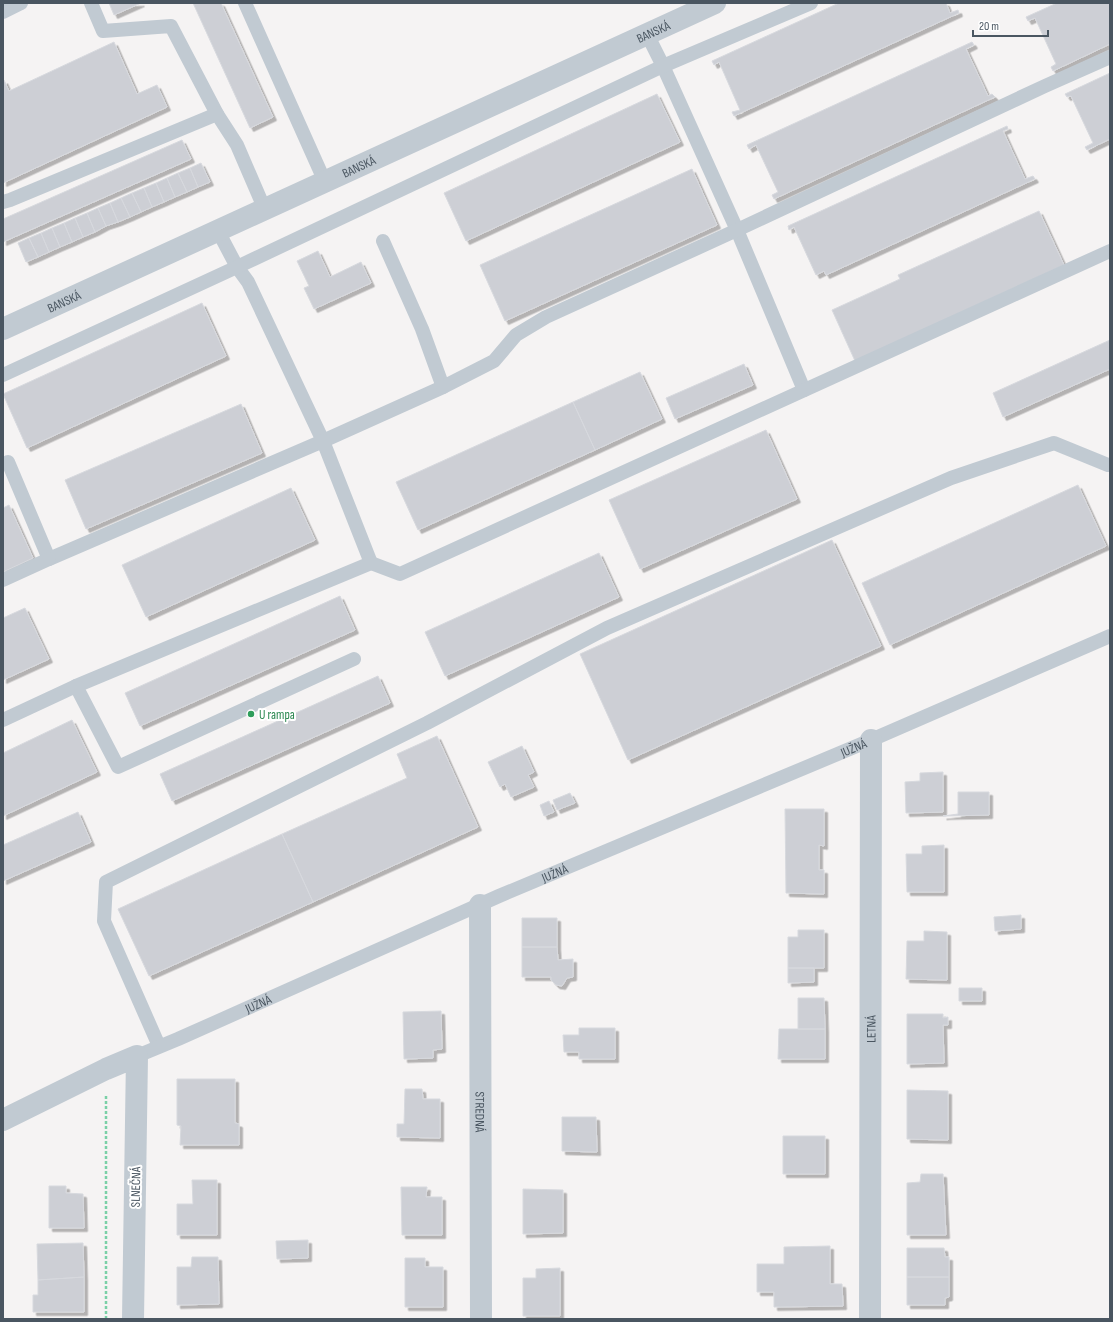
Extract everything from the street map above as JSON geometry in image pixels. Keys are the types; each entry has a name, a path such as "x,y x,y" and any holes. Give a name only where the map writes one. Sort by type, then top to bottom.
{"street":[{"name":"BANSKÁ","path":"3,329 715,3"},
{"name":"LETNÁ","path":"870,1319 871,740"},
{"name":"STREDNÁ","path":"480,905 482,1319"},
{"name":"JUŽNÁ","path":"3,1120 106,1069 137,1056"},
{"name":"SLNEČNÁ","path":"134,1319 137,1056"}],"lane":[{"path":"3,12 22,3"},
{"path":"91,3 103,31 171,26 217,114 237,145 265,210"},
{"path":"246,3 325,182"},
{"path":"3,375 237,267 663,66 811,3"},
{"path":"647,34 737,230 804,390"},
{"path":"3,580 443,387 494,361 516,335 546,317 1110,57"},
{"path":"3,202 217,114"},
{"path":"218,231 237,267 248,282 323,440 371,563"},
{"path":"383,241 422,329 443,387"},
{"path":"3,720 76,686 371,563 400,574 1110,251"},
{"path":"159,1046 104,922 106,882 427,723 607,628 951,478 1054,443 1108,465"},
{"path":"8,462 49,559"},
{"name":"JUŽNÁ","path":"137,1056 480,905 871,740 1110,636"},
{"path":"76,686 118,767 354,659"}],"path":[{"path":"106,1069 106,1319"}],"building":[{"path":"109,3 141,3 114,15"},
{"path":"193,3 221,3 273,117 250,128"},
{"path":"839,3 946,3 950,13 958,10 959,13 734,116 732,112 740,110 719,62 714,65 712,61"},
{"path":"1057,3 1110,3 1110,44 1053,71 1051,67 1056,64 1035,18 1028,21 1026,17"},
{"path":"114,42 137,94 157,85 167,107 3,183 3,81 4,80 9,91"},
{"path":"972,42 974,45 966,49 988,96 992,94 995,97 774,199 772,195 778,192 756,145 749,149 747,145"},
{"path":"1110,73 1110,139 1087,150 1085,147 1093,143 1071,96 1067,97 1065,94"},
{"path":"657,94 680,142 466,241 444,193"},
{"path":"1007,126 1008,129 1003,131 1025,179 1033,176 1035,179 826,275 824,271 816,275 794,227 789,230 788,226"},
{"path":"182,140 191,159 3,242 3,219"},
{"path":"201,163 210,182 198,187 190,168"},
{"path":"190,168 198,187 187,192 178,173"},
{"path":"692,169 717,225 505,321 480,265"},
{"path":"178,173 187,192 175,197 167,178"},
{"path":"167,178 175,197 164,202 156,183"},
{"path":"156,183 164,202 152,207 144,188"},
{"path":"144,188 152,207 141,212 132,193"},
{"path":"132,193 141,212 130,217 121,198"},
{"path":"121,198 130,217 118,222 110,203"},
{"path":"110,203 118,222 106,226 98,208"},
{"path":"98,208 106,226 95,232 87,213"},
{"path":"1039,211 1064,265 855,361 832,310 900,279 898,275"},
{"path":"87,213 95,232 83,237 75,218"},
{"path":"75,218 83,237 72,242 64,223"},
{"path":"64,223 72,242 60,247 52,228"},
{"path":"52,228 60,247 49,252 41,233"},
{"path":"41,233 49,252 38,257 29,238"},
{"path":"29,238 38,257 26,262 18,243"},
{"path":"318,251 330,277 361,262 371,283 314,309 304,288 309,286 297,261"},
{"path":"202,303 226,356 27,448 3,394"},
{"path":"1110,340 1110,369 1003,417 993,393"},
{"path":"744,364 753,385 675,419 666,398"},
{"path":"640,372 662,419 595,450 573,402"},
{"path":"573,402 595,450 418,530 396,482"},
{"path":"241,404 262,453 86,529 65,480"},
{"path":"766,430 797,499 640,569 609,500"},
{"path":"1078,485 1106,546 890,645 862,583"},
{"path":"291,488 315,540 146,617 122,565"},
{"path":"9,505 33,558 3,572 3,508"},
{"path":"832,540 881,646 628,760 580,654"},
{"path":"599,553 619,597 445,676 425,632"},
{"path":"340,596 355,630 140,726 125,693"},
{"path":"25,608 49,659 3,680 3,618"},
{"path":"378,676 390,703 172,801 160,774"},
{"path":"72,720 97,772 3,816 3,753"},
{"path":"437,736 478,827 313,902 282,834 407,778 397,754"},
{"path":"522,746 534,772 528,775 534,787 511,797 505,784 500,787 488,762"},
{"path":"943,772 943,812 906,813 905,782 920,781 920,773"},
{"path":"958,792 989,792 989,815 943,816 958,814"},
{"path":"570,793 575,803 557,810 553,800"},
{"path":"549,801 554,812 544,816 540,805"},
{"path":"785,809 824,809 824,846 819,845 819,870 824,870 824,894 786,893"},
{"path":"78,812 91,842 3,881 3,845"},
{"path":"282,834 313,902 149,976 118,909"},
{"path":"944,845 944,892 907,892 906,854 922,854 922,846"},
{"path":"1021,915 1021,929 995,931 994,917"},
{"path":"522,918 557,918 557,947 522,947"},
{"path":"798,930 824,930 824,968 788,968 788,937 798,937"},
{"path":"924,931 947,932 947,980 906,979 907,941 924,941"},
{"path":"522,947 557,947 558,960 573,959 573,977 567,978 562,986 556,985 551,980 551,977 522,977"},
{"path":"788,968 814,968 814,982 788,983"},
{"path":"959,988 982,988 982,1001 959,1001"},
{"path":"798,998 824,998 825,1029 798,1029"},
{"path":"441,1011 442,1049 433,1050 433,1058 404,1059 403,1012"},
{"path":"907,1014 943,1014 943,1018 948,1017 948,1025 943,1025 944,1063 907,1064"},
{"path":"579,1028 615,1028 615,1059 579,1059 579,1052 564,1052 563,1035 579,1035"},
{"path":"779,1029 825,1029 825,1059 778,1059"},
{"path":"177,1079 235,1079 235,1123 239,1124 239,1145 180,1145 181,1126 177,1125"},
{"path":"405,1089 422,1089 423,1099 440,1099 440,1138 397,1137 397,1124 404,1124"},
{"path":"907,1090 948,1091 948,1140 907,1139"},
{"path":"562,1117 596,1117 597,1152 562,1151"},
{"path":"783,1136 825,1136 825,1174 783,1174"},
{"path":"921,1174 943,1174 946,1235 907,1235 907,1183 920,1182"},
{"path":"192,1180 217,1180 217,1235 177,1235 177,1204 193,1204"},
{"path":"49,1186 66,1186 66,1193 83,1194 84,1228 49,1228"},
{"path":"401,1187 427,1187 426,1197 442,1197 442,1235 402,1235"},
{"path":"523,1189 563,1190 563,1233 523,1234"},
{"path":"308,1240 308,1258 277,1259 276,1241"},
{"path":"83,1243 84,1277 38,1280 37,1244"},
{"path":"830,1246 830,1284 842,1284 843,1306 774,1307 774,1292 757,1292 757,1264 784,1264 784,1247"},
{"path":"907,1248 944,1248 945,1257 949,1257 949,1277 907,1277"},
{"path":"192,1257 218,1257 219,1304 177,1305 177,1267 191,1267"},
{"path":"405,1258 425,1258 425,1267 443,1267 443,1307 405,1307"},
{"path":"560,1268 560,1316 523,1316 523,1278 536,1278 536,1269"},
{"path":"84,1277 84,1312 33,1312 33,1295 38,1295 38,1280"},
{"path":"907,1277 949,1277 949,1297 945,1298 945,1305 907,1305"}],"place":[{"name":"U rampa","path":"251,714"}]}
